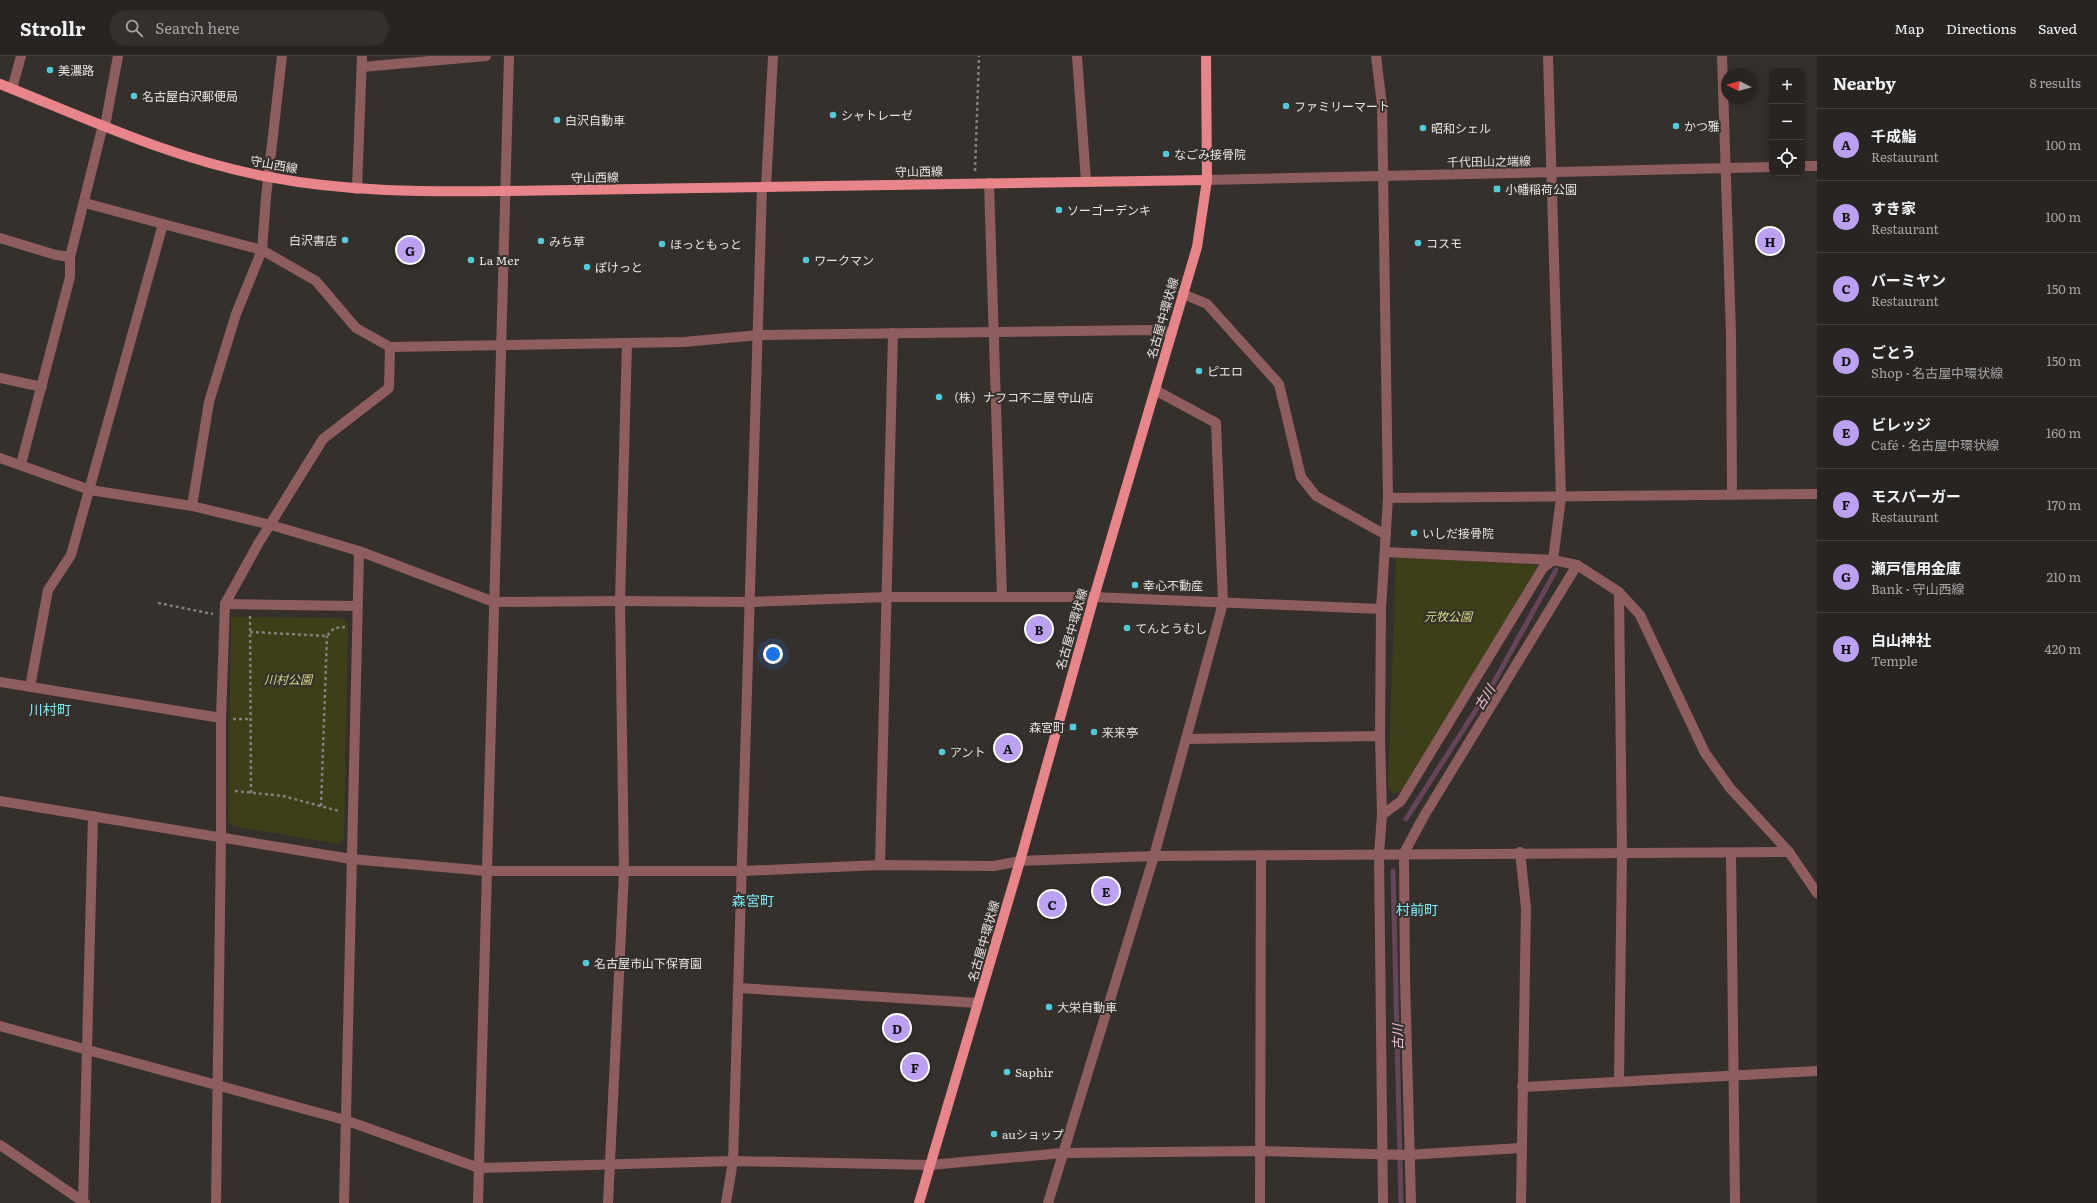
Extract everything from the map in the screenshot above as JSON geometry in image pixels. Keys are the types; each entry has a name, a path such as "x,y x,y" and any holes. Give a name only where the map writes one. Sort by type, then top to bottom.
{"main road":[{"name":"名古屋中環状線","path":"919,1203 1020,861 1094,597 1197,247 1207,180 1206,56"},
{"name":"守山西線","path":"0,84 159,148 214,164 268,177 357,190 405,192 504,191 1207,180"}],"street":[{"path":"12,89 21,56"},
{"path":"21,464 70,277 70,258 104,126 118,56"},
{"path":"192,506 209,402 236,314 262,250 268,177 282,56"},
{"path":"357,190 362,56"},
{"path":"362,67 486,56"},
{"path":"478,1203 504,191 509,56"},
{"path":"726,1203 733,1161 764,187 773,56"},
{"path":"1077,56 1086,181"},
{"path":"1376,56 1382,105 1388,498 1381,609 1380,736 1382,814 1379,854 1385,1155 1383,1203"},
{"path":"1382,814 1401,801 1543,568 1553,560 1560,498 1548,56"},
{"path":"1722,56 1731,334 1732,494"},
{"path":"1805,166 1817,166"},
{"name":"千代田山之端線","path":"1207,180 1769,167"},
{"path":"989,183 1002,597"},
{"path":"85,203 262,250 316,281 356,328 390,347 684,342 759,335 1150,330 1172,333"},
{"path":"30,687 48,590 71,555 163,224"},
{"path":"0,238 70,258"},
{"path":"1183,294 1207,304 1279,384 1301,477 1316,496 1386,535"},
{"path":"880,865 893,334"},
{"path":"608,1203 624,871 620,601 627,343"},
{"path":"216,1203 221,838 221,718 223,616 225,604 258,544 323,439 389,388 390,347"},
{"path":"0,378 42,387"},
{"path":"1048,1203 1154,856 1223,604 1216,423 1155,390"},
{"path":"0,458 21,464 90,490 192,506 271,525 359,551 494,602 750,602 886,597 1094,597 1223,604 1381,609"},
{"path":"1388,498 1560,498 1732,494 1817,494"},
{"path":"344,1203 351,813 359,551"},
{"path":"1385,552 1553,560 1577,565 1620,592 1640,615 1705,753 1730,788 1789,852 1817,893"},
{"path":"1411,1203 1408,1155 1404,854 1424,816 1577,565"},
{"path":"1619,1082 1622,852 1620,592"},
{"path":"225,604 249,606 357,606"},
{"path":"0,682 221,718"},
{"path":"1186,738 1380,736"},
{"path":"0,801 351,859 487,871 742,871 880,865 994,866 1020,861 1154,856 1520,852 1789,852"},
{"path":"84,1203 93,816"},
{"path":"1520,852 1526,908 1521,1203"},
{"path":"1730,853 1735,1203"},
{"path":"1260,1203 1261,855"},
{"path":"739,988 978,1003"},
{"path":"0,1026 345,1120 479,1168 733,1161 930,1165 1063,1153 1259,1151 1408,1155 1521,1148"},
{"path":"1522,1088 1817,1071"},
{"path":"0,1145 84,1203"}],"path":[{"path":"975,183 979,56"},
{"path":"158,603 223,616"},
{"path":"249,606 251,793"},
{"path":"321,806 327,636 334,628 356,628"},
{"path":"250,632 327,636"},
{"path":"220,789 283,796 351,813"}],"green space":[{"name":"元牧公園","path":"1396,557 1537,565 1539,572 1402,790 1394,794 1388,788"},
{"name":"川村公園","path":"231,617 343,618 348,624 344,839 339,844 233,826 228,821"}],"waterway":[{"name":"古川","path":"1406,819 1494,682 1556,570"},
{"name":"古川","path":"1393,871 1401,1203"}],"place":[{"name":"美濃路","path":"50,70"},
{"name":"名古屋白沢郵便局","path":"134,96"},
{"name":"ファミリーマート","path":"1286,106"},
{"name":"シャトレーゼ","path":"833,115"},
{"name":"白沢自動車","path":"557,120"},
{"name":"かつ雅","path":"1676,126"},
{"name":"昭和シェル","path":"1423,128"},
{"name":"なごみ接骨院","path":"1166,154"},
{"name":"小幡稲荷公園","path":"1497,189"},
{"name":"ソーゴーデンキ","path":"1059,210"},
{"name":"白沢書店","path":"345,240"},
{"name":"みち草","path":"541,241"},
{"name":"白山神社","path":"1770,241"},
{"name":"コスモ","path":"1418,243"},
{"name":"ほっともっと","path":"662,244"},
{"name":"瀬戸信用金庫","path":"410,250"},
{"name":"La Mer","path":"471,260"},
{"name":"ワークマン","path":"806,260"},
{"name":"ぽけっと","path":"587,267"},
{"name":"ピエロ","path":"1199,371"},
{"name":"（株）ナフコ不二屋 守山店","path":"939,397"},
{"name":"いしだ接骨院","path":"1414,533"},
{"name":"幸心不動産","path":"1135,585"},
{"name":"てんとうむし","path":"1127,628"},
{"name":"すき家","path":"1039,629"},
{"name":"森宮町","path":"1073,727"},
{"name":"来来亭","path":"1094,732"},
{"name":"千成鮨","path":"1008,748"},
{"name":"アント","path":"942,752"},
{"name":"ビレッジ","path":"1106,891"},
{"name":"バーミヤン","path":"1052,904"},
{"name":"名古屋市山下保育園","path":"586,963"},
{"name":"大栄自動車","path":"1049,1007"},
{"name":"ごとう","path":"897,1028"},
{"name":"モスバーガー","path":"915,1067"},
{"name":"Saphir","path":"1007,1072"},
{"name":"auショップ","path":"994,1134"}],"district":[{"name":"川村町","path":"50,709"},
{"name":"森宮町","path":"753,900"},
{"name":"村前町","path":"1417,909"}]}
